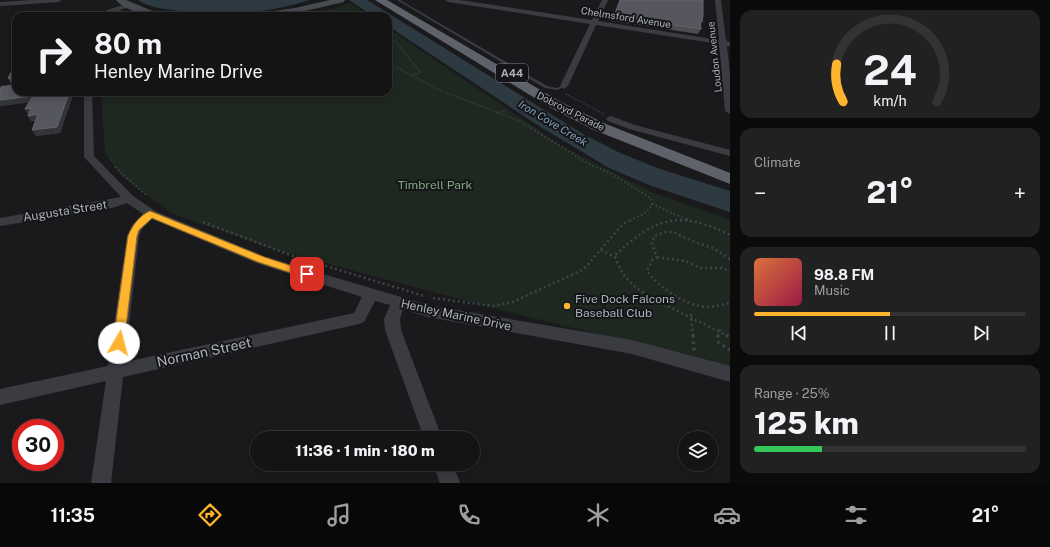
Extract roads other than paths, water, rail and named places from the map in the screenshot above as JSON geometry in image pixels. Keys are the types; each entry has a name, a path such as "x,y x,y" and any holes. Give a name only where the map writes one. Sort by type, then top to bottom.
{"highway":[{"name":"Dobroyd Parade","path":"380,0 556,105 600,127 730,179"},
{"name":"Dobroyd Parade","path":"391,0 459,42 581,111 623,129 730,170"}],"main road":[{"path":"120,0 146,12"},
{"path":"284,12 296,11 341,0"}],"street":[{"path":"0,4 59,0"},
{"name":"Chelmsford Avenue","path":"448,0 726,43"},
{"path":"561,87 595,23 605,0"},
{"name":"Loudon Avenue","path":"718,0 726,43 730,111"},
{"path":"107,12 129,5"},
{"path":"0,89 12,88"},
{"name":"Henley Marine Drive","path":"88,96 89,157 130,199 261,260 428,311 632,347 730,374"},
{"name":"Dobroyd Parade","path":"611,118 632,127 730,153"},
{"name":"Augusta Street","path":"0,222 112,204 130,199"},
{"path":"101,483 133,236 135,229 150,207"},
{"name":"Norman Street","path":"0,397 359,318 371,294"},
{"path":"398,303 392,319 393,330 430,431"},
{"path":"446,471 450,483"}],"lane":[{"name":"Dobroyd Parade","path":"398,0 546,87 561,87"}],"water":[{"path":"138,0 310,0 294,5 253,12 186,12 168,10 143,3"},
{"name":"Iron Cove Creek","path":"349,0 367,0 386,12 367,12"},
{"name":"Iron Cove Creek","path":"392,16 583,134 620,153 660,169 730,191 730,212 649,185 609,168 539,126 392,29"}],"place":[{"name":"Five Dock Falcons Baseball Club","path":"567,306"}],"park label":[{"name":"Timbrell Park","path":"435,185"}]}
